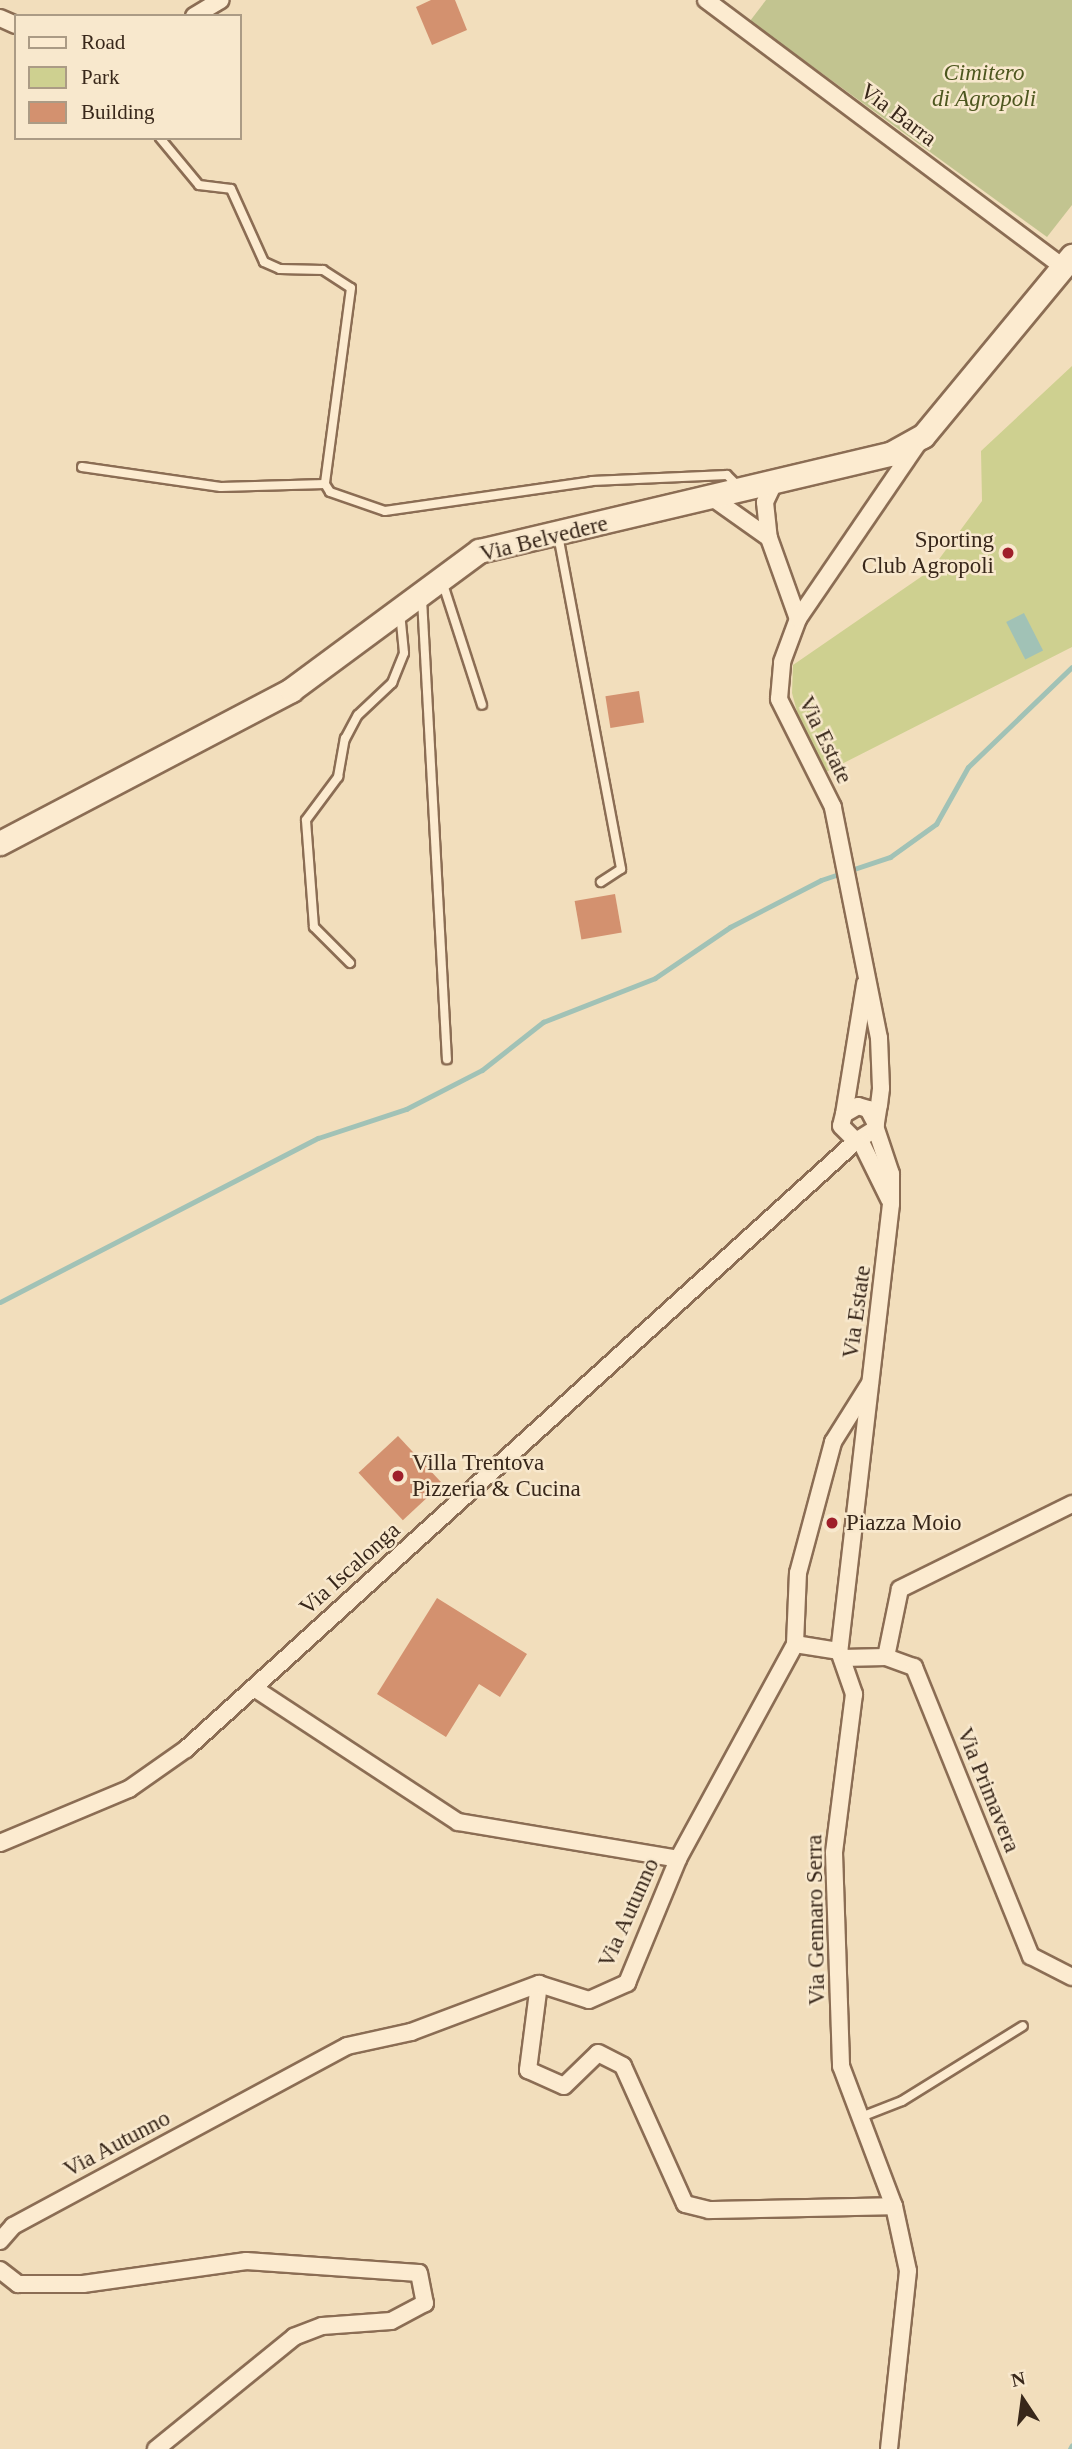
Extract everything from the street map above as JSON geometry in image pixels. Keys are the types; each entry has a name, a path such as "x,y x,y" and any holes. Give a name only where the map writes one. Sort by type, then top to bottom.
{"street":[{"path":"198,14 222,0"},
{"name":"Via Barra","path":"706,0 1067,262"},
{"name":"Via Belvedere","path":"0,843 291,690 479,551 862,466 923,436 1067,262"},
{"name":"Via Estate","path":"870,1383 886,1290 891,1204 891,1174 875,1125 879,1038 833,807 808,768 779,699 782,662 798,619 923,436"},
{"path":"773,485 765,502 769,538 798,619"},
{"path":"714,499 769,538"},
{"name":"Via Estate","path":"842,1120 866,975"},
{"path":"858,1140 842,1120 863,1107 875,1125"},
{"name":"Via Iscalonga","path":"825,1170 842,1120"},
{"name":"Via Iscalonga","path":"0,1843 129,1789 186,1749 875,1125"},
{"name":"Via Estate","path":"858,1140 891,1204"},
{"name":"Via Autunno","path":"0,2241 13,2226 347,2046 411,2032 539,1984 589,2000 627,1983 678,1859 795,1644 798,1573 832,1443 870,1383"},
{"name":"Via Gennaro Serra","path":"870,1383 840,1654 854,1694 834,1853 841,2066 894,2206 908,2271 890,2449"},
{"path":"886,1657 900,1589 1072,1504"},
{"path":"795,1644 840,1654"},
{"name":"Via Primavera","path":"840,1654 886,1657 914,1667 1031,1956 1072,1977"},
{"path":"254,1688 458,1822 678,1859"},
{"path":"539,1984 527,2070 564,2086 598,2053 623,2066 685,2204 709,2210 894,2206"},
{"path":"0,2270 18,2284 83,2284 246,2261 419,2273 425,2303 391,2321 321,2326 294,2337 156,2449"}],"lane":[{"path":"162,140 199,185 231,189 264,262 280,269 323,270 351,288 325,484"},
{"path":"82,467 221,487 325,484 350,502 385,511 592,481 727,475 744,492"},
{"path":"557,533 621,869 601,882"},
{"path":"441,579 482,705"},
{"path":"422,593 447,1059"},
{"path":"350,963 314,927 306,820 338,777 345,739 358,715 392,683 404,653 399,610"},
{"path":"861,2117 902,2101 1023,2026"}],"green space":[{"name":"Cimitero di Agropoli","path":"766,0 1072,0 1072,205 1047,237 750,21"},
{"name":"Sporting Club Agropoli","path":"1072,366 1072,647 824,773 805,741 792,693 793,665 931,570 982,501 981,451"}],"water":[{"path":"1024,613 1043,650 1025,660 1006,622"}],"building":[{"path":"431,0 455,0 467,30 432,45 416,7"},
{"path":"639,691 644,723 610,728 605,696"},
{"path":"615,894 622,932 581,940 575,901"},
{"name":"Villa Trentova Pizzeria & Cucina","path":"398,1436 442,1484 403,1520 359,1473"},
{"path":"437,1598 527,1654 500,1697 479,1684 446,1737 377,1694"}],"waterway":[{"path":"0,1302 318,1138 406,1109 482,1070 543,1022 655,978 730,927 821,880 890,857 936,824 968,767 1072,667"},
{"path":"1070,2449 1072,2445"}],"place":[{"name":"Sporting Club Agropoli","path":"1008,553"},
{"name":"Villa Trentova Pizzeria & Cucina","path":"398,1476"},
{"name":"Piazza Moio","path":"832,1523"}]}
